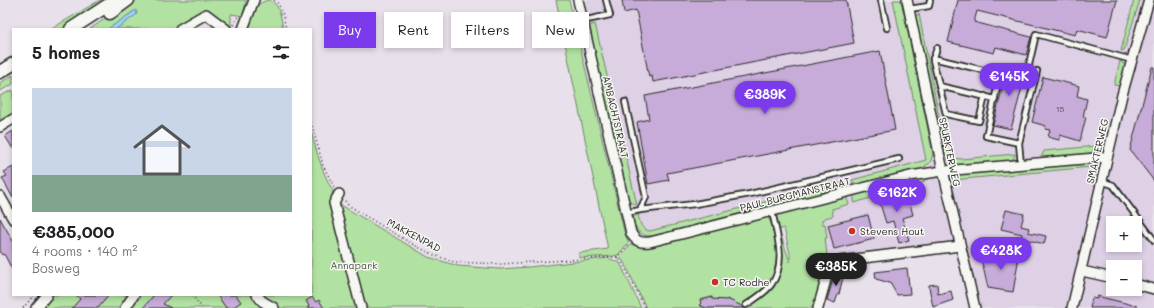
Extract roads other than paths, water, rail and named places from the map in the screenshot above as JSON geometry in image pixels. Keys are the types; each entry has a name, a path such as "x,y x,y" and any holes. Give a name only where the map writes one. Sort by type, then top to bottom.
{"street":[{"path":"73,28 116,0"},
{"path":"86,28 128,0"},
{"path":"243,28 254,0"},
{"name":"AMBACHTSTRAAT","path":"578,0 580,12"},
{"name":"SMAKTERWEG","path":"1072,308 1082,271 1107,158 1149,0"},
{"name":"SPURKTERWEG","path":"908,5 943,171 975,308"},
{"path":"182,28 206,14 225,28"},
{"name":"AMBACHTSTRAAT","path":"588,48 626,213 634,239"},
{"path":"0,72 12,65"},
{"path":"0,81 12,74"},
{"path":"0,127 12,120"},
{"name":"PAUL BURGMANSTRAAT","path":"634,239 641,243 650,242 910,176 943,171 1107,158"},
{"path":"338,194 334,203 361,308"},
{"path":"0,196 12,217"},
{"path":"818,308 831,262 960,246"},
{"path":"1082,271 1106,276"},
{"path":"1142,286 1154,289"},
{"path":"36,308 46,296"},
{"path":"125,308 133,296"},
{"path":"258,296 262,301 274,308"}],"lane":[{"path":"589,19 610,15 606,0"},
{"path":"881,0 887,28"},
{"path":"908,5 929,6 930,0"},
{"path":"1028,69 1036,34 1132,60"},
{"path":"937,48 933,60 946,114 979,121 985,96"},
{"path":"934,58 987,71 998,84 986,136 1019,143"},
{"path":"1021,164 1019,143 1037,71"},
{"path":"939,86 994,99"},
{"path":"625,102 646,197 640,210"},
{"path":"626,213 695,204 750,194 899,159"},
{"path":"1102,181 1113,185 1154,240"},
{"path":"746,305 771,285 777,274 781,256 772,211"}],"water":[{"path":"136,10 137,14 117,28 109,28"}],"place":[{"name":"Stevens Hout","path":"852,231"},
{"name":"TC Rodhe","path":"715,282"}],"park label":[{"name":"Annapark","path":"354,265"}]}
